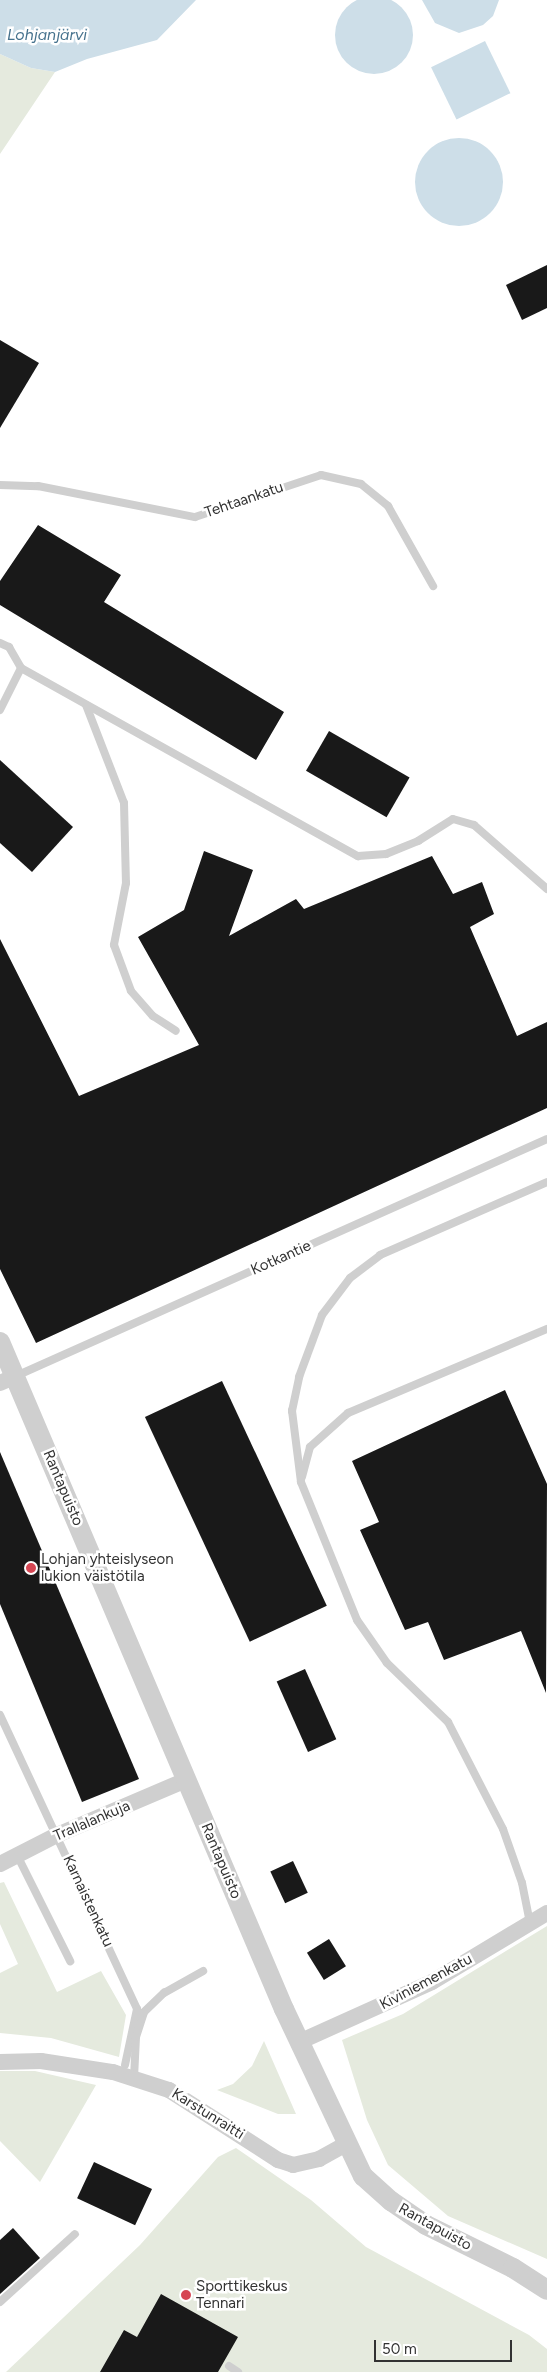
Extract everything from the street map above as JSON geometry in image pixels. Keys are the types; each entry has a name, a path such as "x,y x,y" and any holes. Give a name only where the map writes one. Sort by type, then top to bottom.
{"street":[{"name":"Rantapuisto","path":"0,1342 8,1379 186,1780 299,2042 346,2144 363,2176 391,2201 426,2225 513,2268 547,2290"},
{"name":"Trallalankuja","path":"0,1864 57,1835 186,1780"},
{"name":"Kiviniemenkatu","path":"299,2042 432,1982 547,1913"},
{"name":"Karstunraitti","path":"0,2062 41,2062 113,2072 130,2072 169,2090 278,2160 293,2165 319,2159 346,2144"}],"lane":[{"name":"Tehtaankatu","path":"0,485 38,486 196,517 321,475 361,484 388,506 433,586"},
{"path":"0,643 9,647 21,668 358,856 386,854 418,841 453,819 474,825 547,889"},
{"path":"0,710 21,668"},
{"path":"86,705 124,803 126,882 114,945 131,991 153,1016 176,1031"},
{"name":"Kotkantie","path":"8,1379 547,1139"},
{"path":"530,1923 522,1883 503,1829 448,1722 387,1663 357,1620 301,1482 292,1411 299,1376 322,1315 350,1278 380,1255 547,1182"},
{"path":"301,1482 310,1447 348,1413 547,1329"},
{"name":"Karnaistenkatu","path":"0,1715 137,2009 130,2072"},
{"path":"17,1855 70,1961"},
{"path":"130,2072 136,2037 144,2012 164,1992 203,1971"},
{"path":"0,2302 75,2234"},
{"path":"229,2366 238,2372"}],"shaded area":[{"path":"0,54 31,68 55,72 0,154"},
{"path":"4,1882 57,1992 101,1971 126,2015 119,2057 51,2038 0,2033 0,1973 18,1964 0,1924 0,1883"},
{"path":"547,1926 547,2259 448,2216 388,2165 367,2120 342,2040 403,2014"},
{"path":"264,2041 296,2114 278,2114 217,2090 233,2084 252,2066"},
{"path":"0,2071 35,2071 96,2085 40,2182 0,2141"},
{"path":"236,2148 311,2200 366,2247 529,2335 547,2349 547,2372 6,2372 140,2245 218,2157"}],"water":[{"path":"374,-4 389,-1 406,13 410,20 413,35 410,50 396,67 389,71 374,74 359,71 342,57 338,50 335,35 338,20 352,3 359,-1"},
{"name":"Lohjanjärvi","path":"0,0 196,0 157,40 87,59 55,72 31,68 0,54"},
{"path":"422,0 499,0 493,16 483,25 459,33 435,23"},
{"path":"485,41 510,93 456,119 431,67"},
{"path":"450,138 468,138 484,145 496,157 503,173 503,191 496,207 484,219 468,226 450,226 434,219 422,207 415,191 415,173 422,157 434,145"}],"building":[{"path":"547,265 547,308 522,320 506,285"},
{"path":"0,340 39,363 0,428"},
{"path":"38,525 121,575 104,602 284,712 256,760 0,605 0,581"},
{"path":"329,731 410,778 387,817 306,771"},
{"path":"0,760 73,827 32,872 0,843"},
{"path":"204,851 253,870 229,936 296,899 304,909 432,856 453,894 482,882 494,914 470,927 517,1036 547,1022 547,1108 36,1343 0,1269 0,939 79,1096 199,1045 138,937 184,910"},
{"path":"222,1381 327,1606 250,1642 145,1417"},
{"path":"505,1390 547,1484 546,1693 521,1631 444,1660 428,1622 405,1630 360,1530 379,1522 352,1461"},
{"path":"0,1452 139,1779 82,1802 0,1604"},
{"path":"305,1669 336,1739 308,1752 277,1682"},
{"path":"293,1861 308,1893 285,1903 270,1872"},
{"path":"329,1939 346,1966 324,1980 307,1953"},
{"path":"94,2162 152,2189 135,2225 77,2198"},
{"path":"13,2228 40,2258 0,2294 0,2240"},
{"name":"Sporttikeskus Tennari","path":"161,2294 238,2337 218,2372 100,2372 124,2330 137,2337"}],"place":[{"name":"Lohjan yhteislyseon lukion väistötila","path":"31,1568"},
{"name":"Sporttikeskus Tennari","path":"186,2295"}]}
